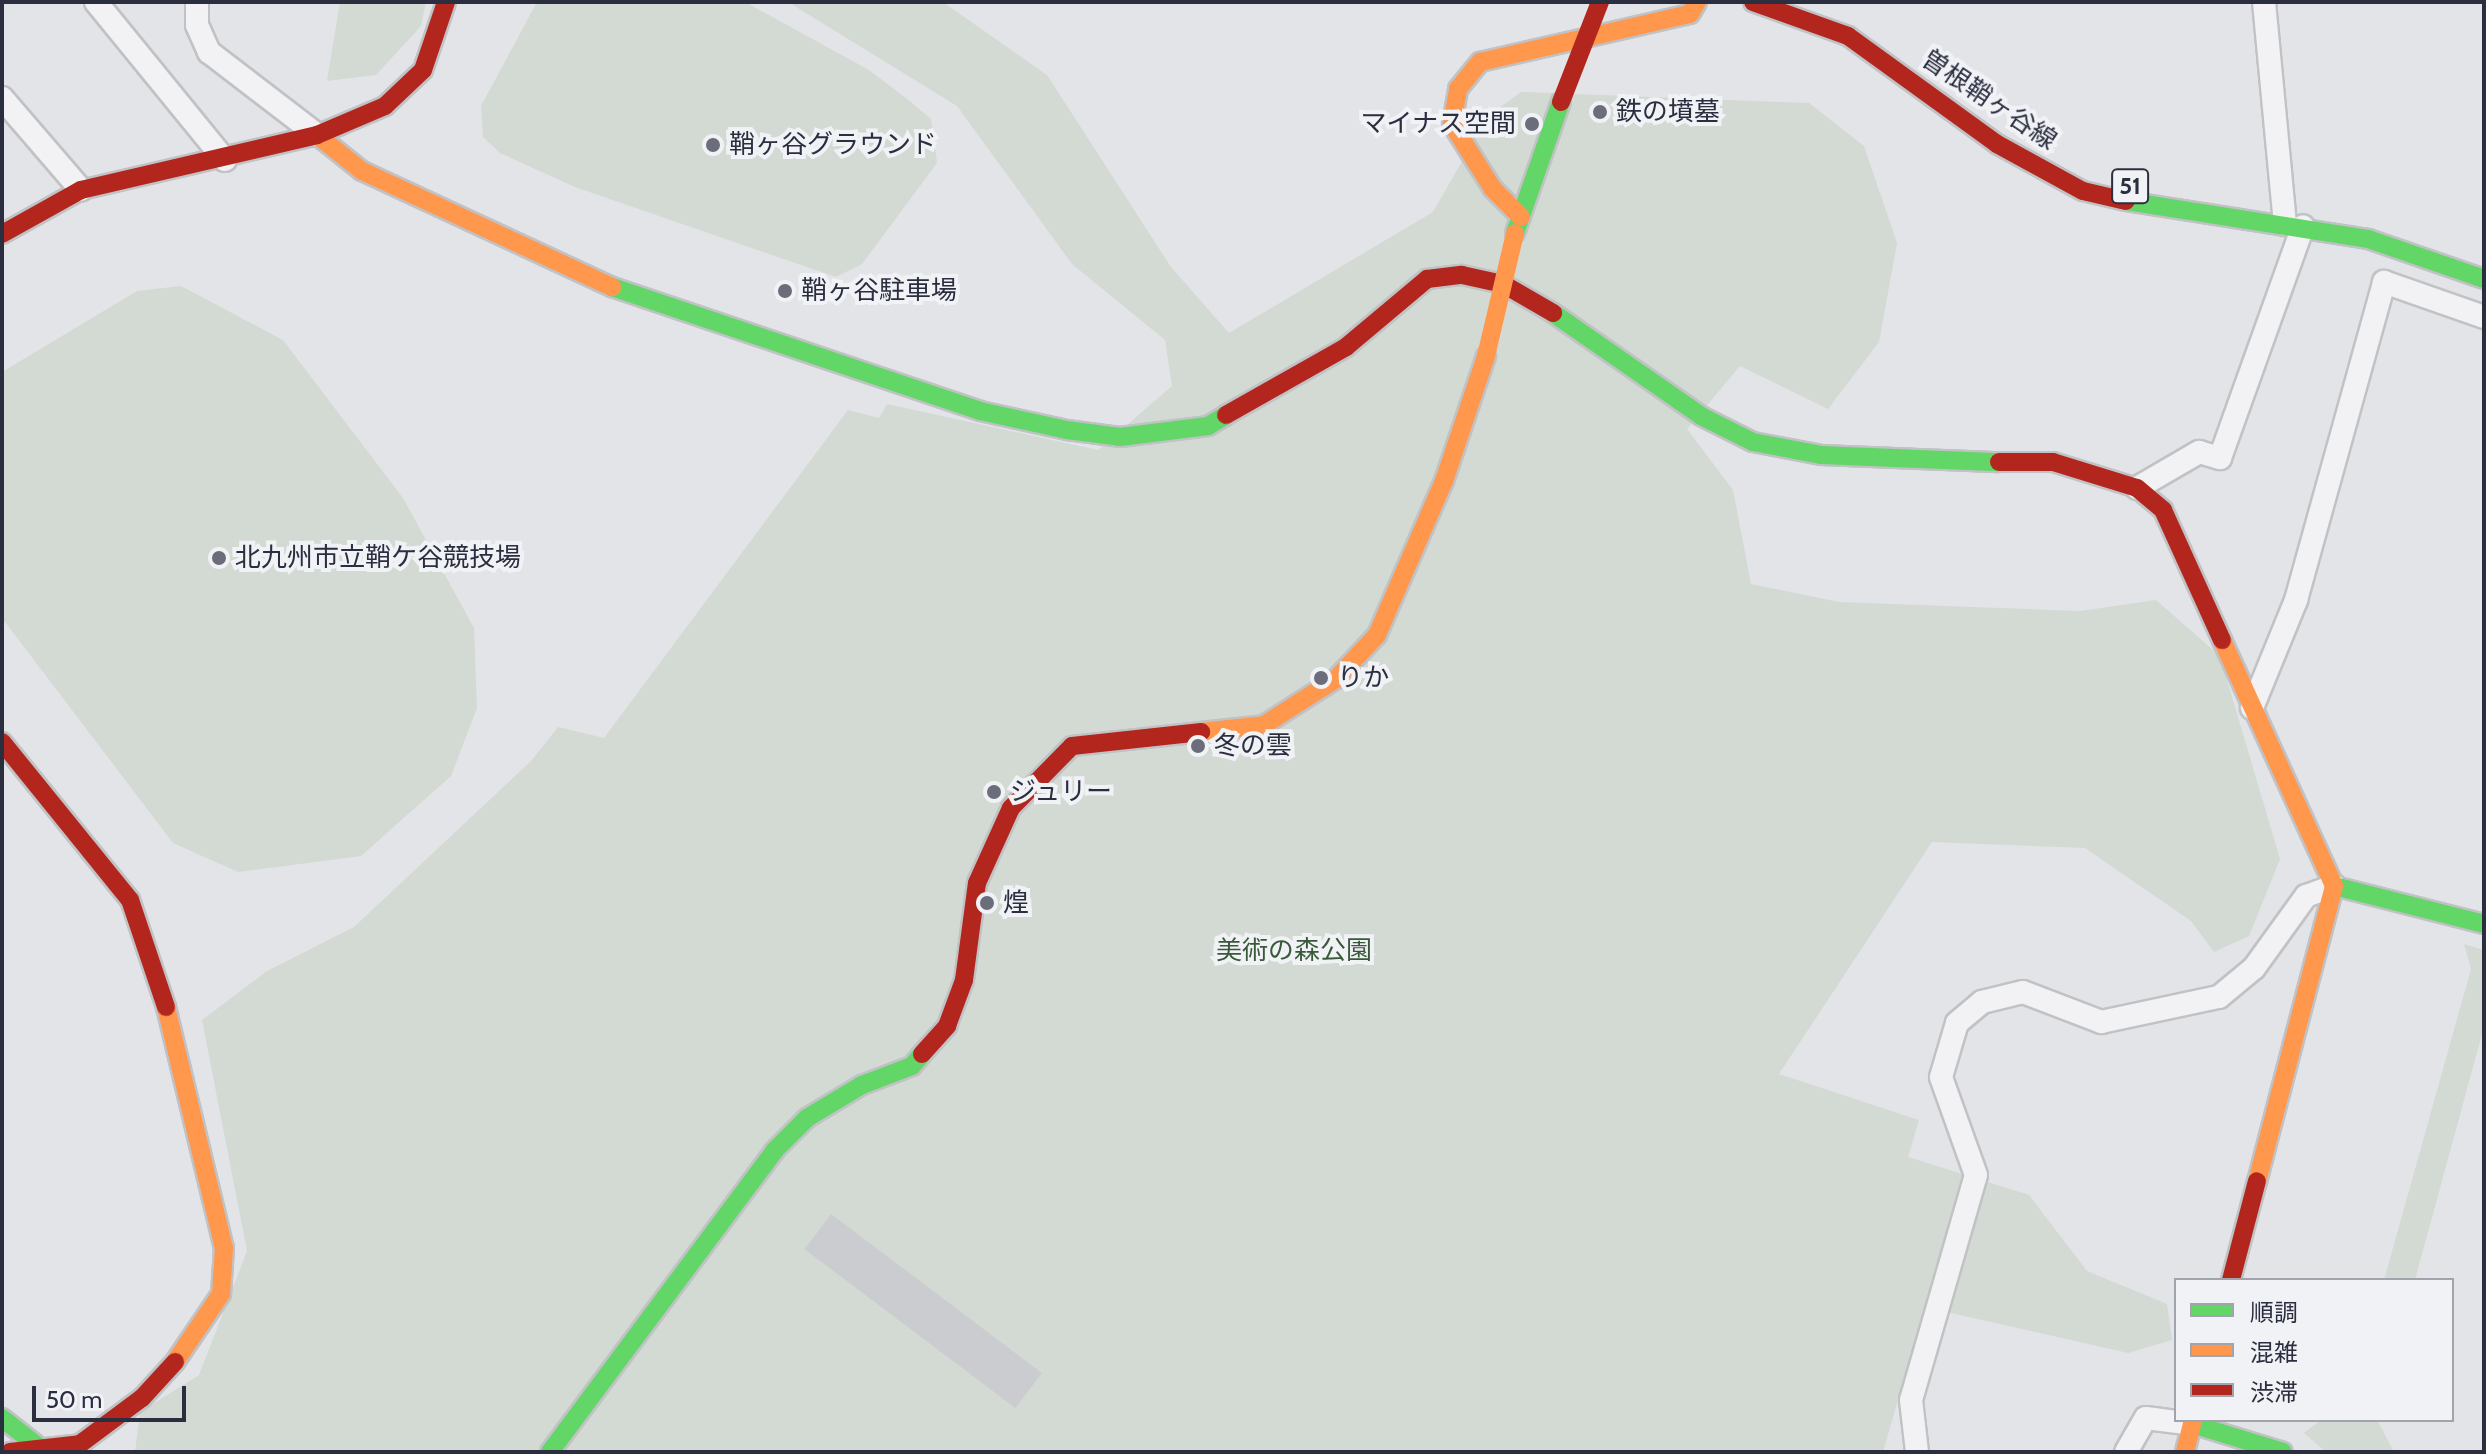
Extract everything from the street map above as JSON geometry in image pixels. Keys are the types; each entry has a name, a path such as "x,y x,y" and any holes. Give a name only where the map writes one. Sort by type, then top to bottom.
{"street":[{"path":"96,2 225,160"},
{"path":"197,2 197,25 209,52 362,171 645,302 952,402 1067,430 1120,437 1208,426 1346,347 1427,279 1462,275 1503,284 1545,307 1701,416 1753,442 1821,455 1903,461 2053,462 2137,488 2163,510 2334,886 2232,1278"},
{"path":"2,234 81,190 225,160 317,135 385,106 423,70 446,2"},
{"path":"550,1452 774,1151 818,1111 862,1085 912,1066 947,1026 964,980 977,883 1011,808 1043,772 1072,746 1264,725 1336,679 1377,635 1444,481 1486,356 1518,225 1600,2"},
{"path":"1518,225 1476,166 1452,124 1458,89 1480,62 1690,14 1697,2"},
{"name":"曽根鞘ヶ谷線","path":"1753,2 1789,10 1848,36 1997,144 2083,191 2187,215 2291,218 2385,227 2484,263"},
{"path":"2137,488 2199,452 2220,458 2291,218 2264,2"},
{"name":"曽根鞘ヶ谷線","path":"1823,4 1885,37 2007,129 2091,175 2291,218 2368,239 2484,279"},
{"path":"2,98 81,190"},
{"path":"2252,708 2296,600 2379,277 2484,317"},
{"path":"2,742 130,900 154,958 224,1248 221,1294 192,1342 142,1398 80,1444 2,1452"},
{"path":"1917,1452 1911,1400 1976,1175 1941,1077 1957,1023 1982,1002 2023,992 2101,1022 2219,997 2254,968 2306,896 2334,886 2484,924"},
{"path":"2,1418 40,1448"},
{"path":"2126,1452 2146,1418 2174,1420"},
{"path":"2185,1452 2192,1422 2283,1452"}],"green space":[{"path":"340,2 426,2 421,26 376,75 327,81"},
{"name":"鞘ヶ谷グラウンド","path":"537,2 745,2 869,70 911,102 931,119 937,163 862,264 836,277 575,187 500,153 483,137 481,106"},
{"name":"美術の森公園","path":"788,2 943,2 1047,75 1171,267 1229,333 1433,212 1488,116 1521,92 1809,103 1864,146 1897,243 1879,342 1828,409 1740,366 1687,429 1733,490 1751,584 1839,602 2080,611 2156,600 2220,656 2280,859 2249,936 2214,952 2191,921 2085,848 1932,842 1779,1074 1919,1120 1908,1157 2029,1195 2087,1271 2167,1304 2172,1340 2128,1353 1925,1307 1883,1452 135,1452 140,1412 199,1375 247,1251 202,1020 267,971 354,927 532,760 558,727 604,738 848,410 879,418 887,404 1098,450 1172,386 1165,340 1072,264 957,106"},
{"name":"北九州市立鞘ケ谷競技場","path":"181,286 283,340 403,498 474,628 477,708 451,776 361,856 238,872 173,843 2,618 2,372 137,291"},
{"path":"2464,944 2484,950 2484,1027 2416,1278 2385,1278 2471,969"},
{"path":"2318,1422 2378,1422 2394,1452 2326,1452 2304,1433"}],"building":[{"path":"831,1214 1042,1373 1015,1408 805,1249"}],"traffic: fast":[{"path":"1515,233 1561,102"},
{"path":"2126,201 2368,239 2484,279"},
{"path":"612,287 980,411 1067,430 1120,437 1208,426 1226,415"},
{"path":"1553,313 1701,416 1753,442 1821,455 1999,462"},
{"path":"2334,886 2484,924"},
{"path":"550,1452 774,1151 807,1118 862,1085 912,1066 922,1054"},
{"path":"2,1418 45,1452"},
{"path":"2192,1424 2283,1452"}],"traffic: slow":[{"path":"1521,217 1493,189 1452,124 1458,89 1480,62 1690,14 1697,2"},
{"path":"317,135 362,171 612,287"},
{"path":"1486,356 1515,233"},
{"path":"1201,732 1264,725 1336,679 1377,635 1444,481 1486,356"},
{"path":"2222,640 2334,886 2257,1181"},
{"path":"166,1007 224,1248 221,1294 175,1362"},
{"path":"2185,1452 2192,1422"}],"traffic: jam":[{"path":"2,234 81,190 317,135 385,106 423,70 446,2"},
{"path":"1561,102 1600,2"},
{"path":"1753,2 1848,36 1997,144 2083,191 2126,201"},
{"path":"1226,415 1346,347 1427,279 1462,275 1503,284 1553,313"},
{"path":"1999,462 2053,462 2137,488 2163,510 2222,640"},
{"path":"922,1054 947,1026 964,980 977,883 1011,808 1072,746 1201,732"},
{"path":"2,742 130,900 166,1007"},
{"path":"2232,1278 2257,1181"},
{"path":"10,1452 80,1444 142,1398 175,1362"}],"place":[{"name":"鉄の墳墓","path":"1600,112"},
{"name":"マイナス空間","path":"1532,124"},
{"name":"鞘ヶ谷グラウンド","path":"713,145"},
{"name":"鞘ヶ谷駐車場","path":"785,291"},
{"name":"北九州市立鞘ケ谷競技場","path":"219,558"},
{"name":"りか","path":"1321,678"},
{"name":"冬の雲","path":"1198,746"},
{"name":"ジュリー","path":"994,792"},
{"name":"煌","path":"987,903"}]}
